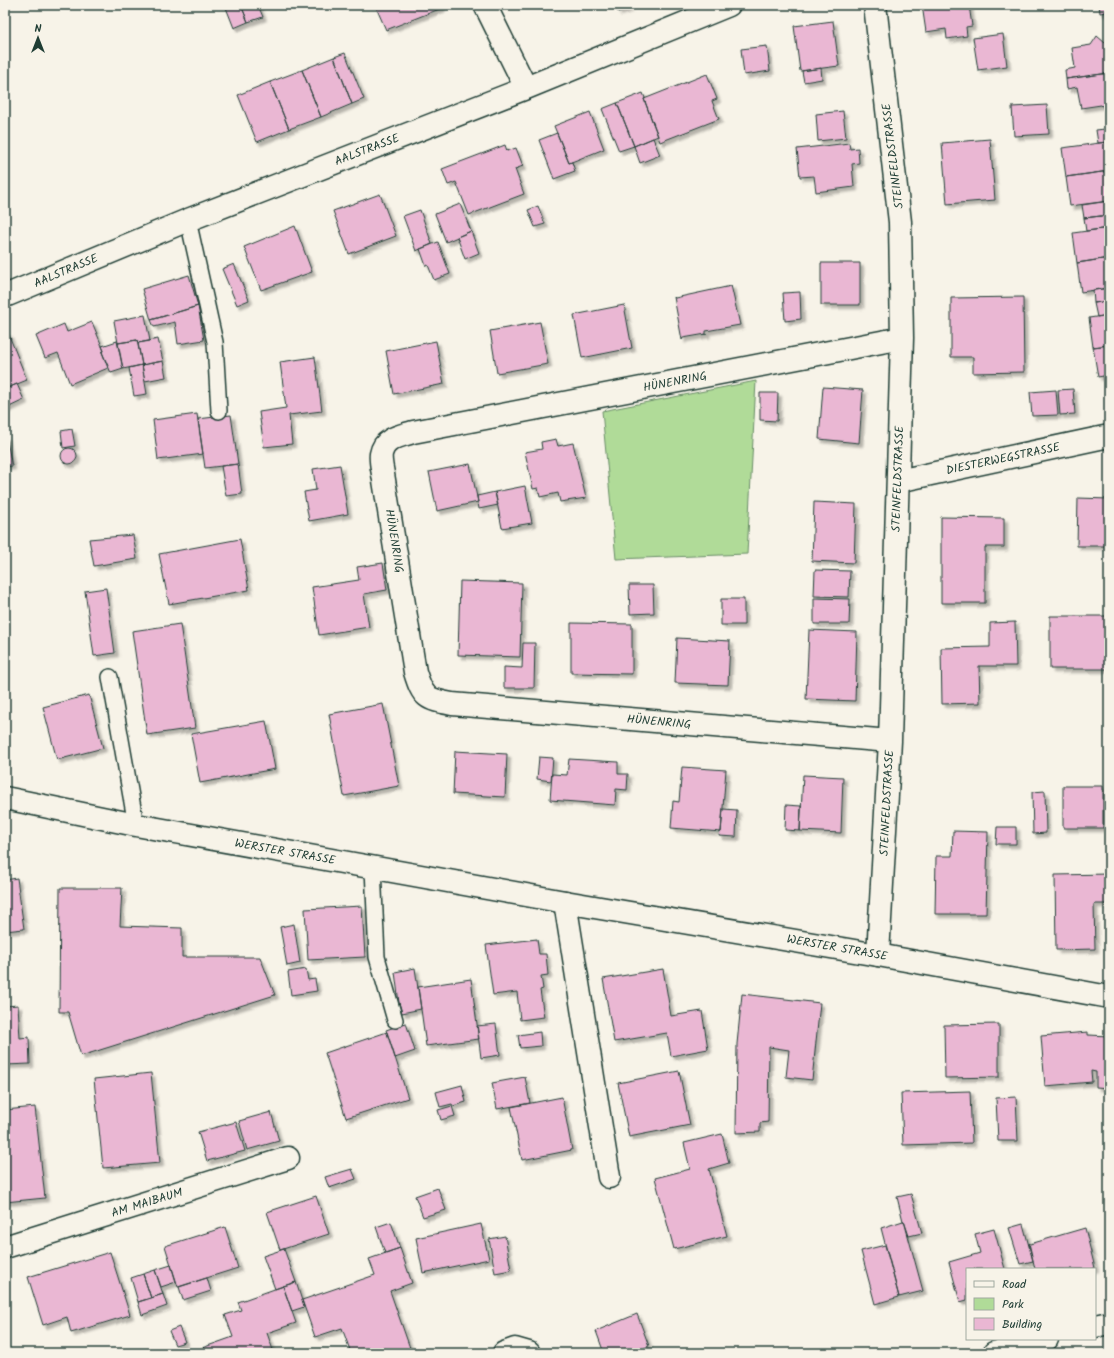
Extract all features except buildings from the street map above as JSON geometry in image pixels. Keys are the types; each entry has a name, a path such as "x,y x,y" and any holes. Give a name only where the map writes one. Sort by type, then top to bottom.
{"street":[{"path":"485,5 526,88"},
{"name":"AALSTRASSE","path":"5,296 188,220 526,88 729,5"},
{"name":"STEINFELDSTRASSE","path":"874,5 900,222 902,338 890,741 878,955"},
{"name":"HÜNENRING","path":"890,741 452,704 437,701 424,695 415,672 381,455 385,443 413,432 902,338"},
{"name":"DIESTERWEGSTRASSE","path":"898,481 1109,436"},
{"name":"WERSTER STRASSE","path":"5,798 136,825 373,868 878,955 1109,997"},
{"path":"565,902 609,1177"},
{"name":"AM MAIBAUM","path":"5,1247 288,1158"},
{"path":"1096,1326 1109,1323"},
{"path":"994,1353 1043,1340"},
{"path":"504,1353 515,1349 529,1353"}],"lane":[{"path":"188,220 215,342 219,411"},
{"path":"110,677 136,825"},
{"path":"373,868 377,957 396,1020"}],"green space":[{"path":"756,381 747,554 616,559 602,411"}]}
